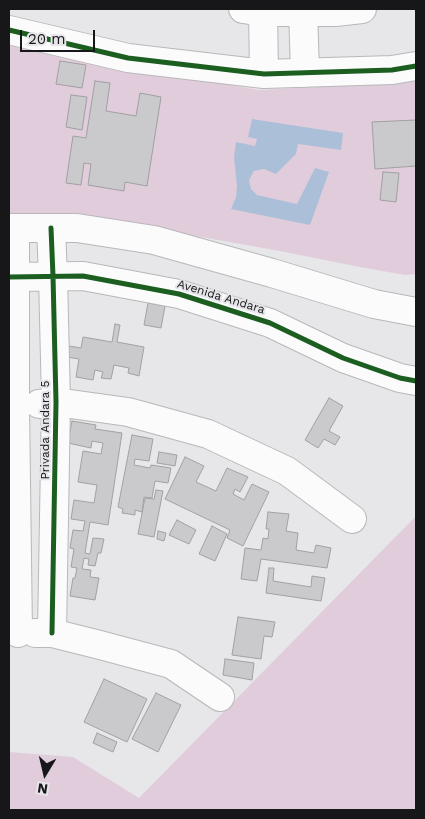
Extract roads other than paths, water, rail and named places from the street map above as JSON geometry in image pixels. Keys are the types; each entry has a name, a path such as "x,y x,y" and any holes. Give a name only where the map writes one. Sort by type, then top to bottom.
{"street":[{"path":"264,74 256,10 335,12 362,9"},
{"path":"303,10 305,73"},
{"path":"9,30 128,58 264,74 392,70 416,66"},
{"path":"220,697 171,664 52,633 13,634 12,228 78,228 154,240 374,304 416,312"},
{"name":"Privada Andara 5","path":"51,228 56,402 52,633"},
{"name":"Avenida Andara","path":"12,277 83,276 179,294 270,323 343,358 400,378 416,381"},
{"path":"12,406 56,402 128,412 208,434 287,472 352,519"}],"water":[{"path":"252,119 343,133 341,150 298,144 296,154 276,174 264,169 254,171 249,180 251,189 257,195 297,204 315,168 329,172 310,225 231,209 236,197 237,186 234,157 236,142 255,146 257,139 248,137"}]}
